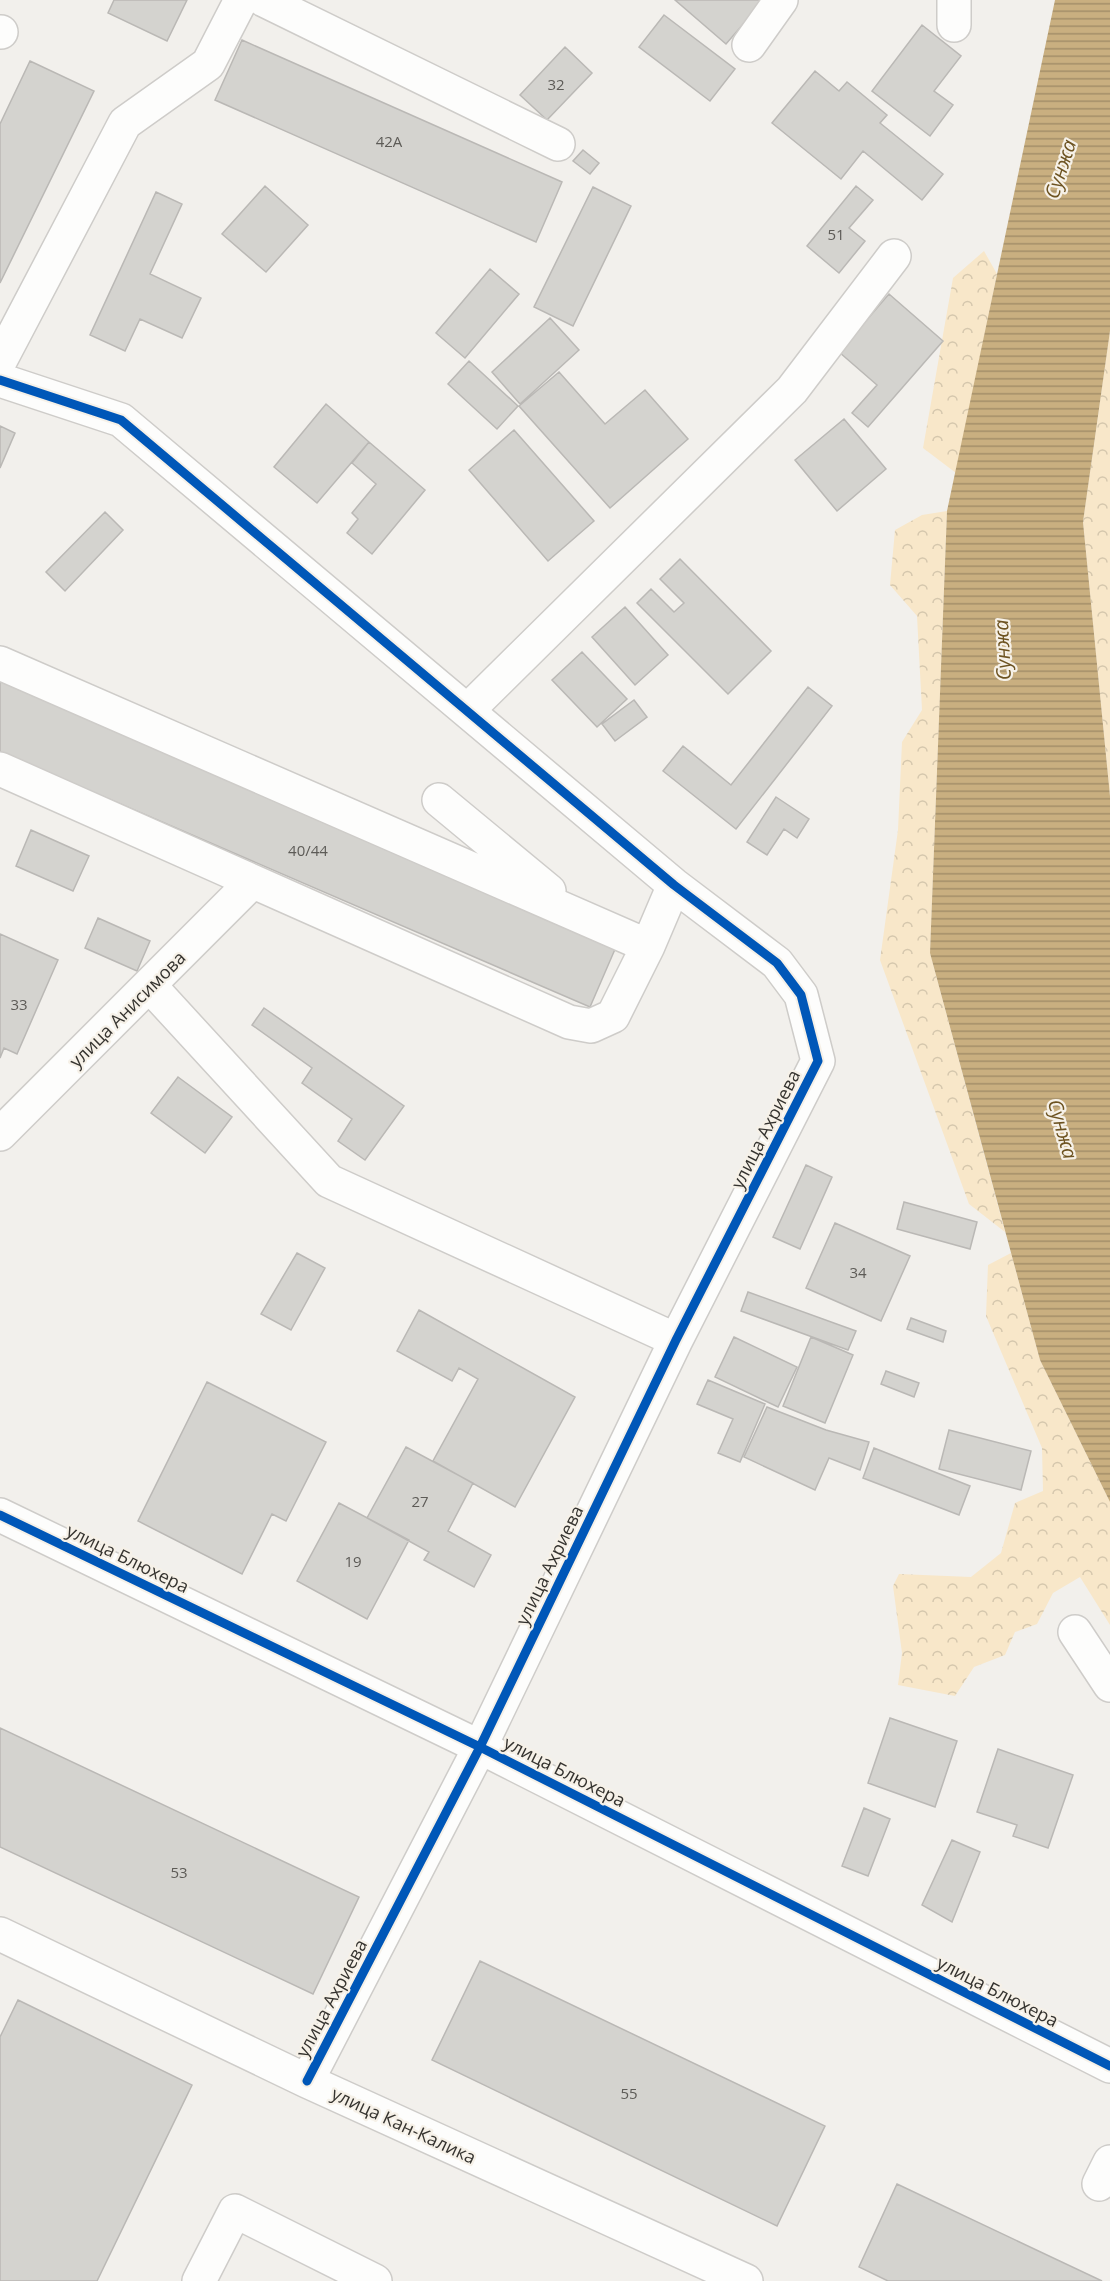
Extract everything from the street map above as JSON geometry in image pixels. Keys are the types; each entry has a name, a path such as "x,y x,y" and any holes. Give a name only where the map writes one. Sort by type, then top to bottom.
{"street":[{"path":"0,361 125,123 208,64 241,0"},
{"path":"264,0 558,144"},
{"path":"749,45 782,0"},
{"path":"468,710 792,390 894,256"},
{"path":"0,380 121,420 674,885 648,946 613,1016 591,1026 569,1022 0,770"},
{"path":"0,663 648,946"},
{"path":"439,800 580,916"},
{"name":"улица Анисимова","path":"0,1134 252,882"},
{"name":"улица Ахриева","path":"307,2081 480,1747 676,1340 818,1061 801,995 777,963 674,885"},
{"path":"150,986 329,1181 676,1340"},
{"name":"улица Блюхера","path":"0,1515 480,1747 1110,2067"},
{"path":"1075,1632 1110,1685"},
{"name":"улица Кан-Калика","path":"0,1934 307,2081 746,2281"},
{"path":"199,2281 235,2211 375,2281"}],"green space":[{"path":"984,251 997,274 956,473 923,448 953,278"},
{"path":"1110,331 1110,796 1083,522"},
{"path":"947,511 930,953 1005,1232 969,1204 880,960 898,830 902,742 922,710 917,616 890,585 895,530 922,515"},
{"path":"1011,1253 1040,1360 1110,1502 1110,1625 1080,1577 1053,1593 1037,1624 1015,1632 1005,1655 974,1667 955,1696 898,1685 902,1653 893,1586 899,1574 971,1577 1001,1553 1015,1503 1043,1491 1042,1448 986,1316 988,1265"}],"water":[{"name":"Сунжа","path":"1055,0 1110,0 1110,331 1083,522 1110,796 1110,1502 1040,1360 930,953 947,511"}],"building":[{"path":"114,0 187,0 167,41 108,13"},
{"path":"675,0 764,0 726,44"},
{"path":"664,15 735,69 710,101 639,47"},
{"path":"922,25 961,56 934,91 953,105 930,136 872,91"},
{"path":"242,40 562,182 536,242 215,100"},
{"path":"565,47 592,73 547,120 520,95"},
{"path":"30,61 94,91 0,283 0,124"},
{"path":"815,71 839,91 847,82 887,115 880,123 943,174 922,200 863,151 841,179 772,123"},
{"path":"583,150 599,163 590,174 573,161"},
{"path":"265,186 308,225 266,272 222,234"},
{"path":"856,186 873,200 849,228 865,241 839,273 807,246"},
{"path":"593,187 631,206 573,326 534,307"},
{"path":"156,192 182,204 150,274 201,298 182,338 140,319 125,351 90,335"},
{"path":"490,269 519,294 465,358 436,333"},
{"path":"889,294 943,341 868,427 852,413 877,385 839,352"},
{"path":"550,318 579,350 520,404 492,372"},
{"path":"469,361 518,406 497,429 448,384"},
{"path":"559,372 605,424 645,390 688,439 610,508 519,406"},
{"path":"326,404 369,442 317,503 274,467"},
{"path":"844,419 886,469 837,511 795,460"},
{"path":"0,426 15,433 0,468"},
{"path":"514,430 594,521 548,561 469,470"},
{"path":"369,442 425,490 372,554 347,533 358,519 352,513 376,484 352,463"},
{"path":"105,512 123,530 65,591 46,572"},
{"path":"680,559 771,651 728,694 637,603 651,589 674,612 684,603 660,579"},
{"path":"625,607 668,655 635,685 592,637"},
{"path":"582,652 627,699 597,727 552,680"},
{"path":"0,681 616,947 590,1007 0,752"},
{"path":"808,687 832,706 736,829 663,771 683,746 731,785"},
{"path":"634,700 647,717 615,741 602,724"},
{"path":"776,797 809,819 797,838 784,829 767,855 747,842"},
{"path":"31,830 89,856 73,891 16,866"},
{"path":"98,918 150,941 137,971 85,948"},
{"path":"0,934 58,960 17,1054 4,1048 0,1058"},
{"path":"264,1008 404,1106 365,1160 338,1141 352,1119 302,1083 312,1068 252,1025"},
{"path":"178,1077 232,1117 205,1153 151,1113"},
{"path":"806,1165 832,1177 800,1249 773,1237"},
{"path":"904,1202 977,1222 970,1249 897,1229"},
{"path":"835,1223 910,1256 881,1321 806,1288"},
{"path":"297,1253 325,1268 291,1330 261,1314"},
{"path":"748,1292 856,1331 848,1350 741,1311"},
{"path":"419,1310 575,1397 515,1507 433,1461 478,1379 459,1368 452,1381 397,1351"},
{"path":"911,1318 946,1331 943,1342 907,1329"},
{"path":"734,1337 797,1367 778,1407 715,1377"},
{"path":"811,1337 853,1355 825,1423 783,1406"},
{"path":"886,1371 919,1383 914,1397 881,1384"},
{"path":"708,1380 765,1404 740,1462 718,1453 733,1419 697,1404"},
{"path":"207,1382 326,1442 286,1521 272,1514 242,1574 138,1521"},
{"path":"767,1407 826,1430 869,1442 860,1470 829,1458 815,1490 744,1457"},
{"path":"949,1430 1031,1451 1021,1490 939,1469"},
{"path":"406,1447 473,1483 448,1531 491,1555 474,1587 424,1560 429,1552 367,1518"},
{"path":"874,1448 970,1486 959,1515 863,1478"},
{"path":"339,1503 409,1540 367,1619 297,1581"},
{"path":"890,1718 957,1741 935,1807 868,1783"},
{"path":"0,1728 359,1897 313,1994 0,1847"},
{"path":"998,1749 1073,1775 1048,1848 1013,1836 1017,1825 977,1812"},
{"path":"864,1808 890,1819 868,1876 842,1866"},
{"path":"952,1840 980,1852 952,1922 922,1905"},
{"path":"480,1961 825,2126 777,2226 432,2060"},
{"path":"18,2000 192,2085 97,2281 0,2281 0,2037"},
{"path":"897,2184 1102,2281 888,2281 859,2267"}],"cycle path":[{"path":"0,380 121,420 674,885 777,963 801,995 818,1061 676,1340 480,1747 307,2081"},
{"path":"0,1515 480,1747 1110,2066"}]}
